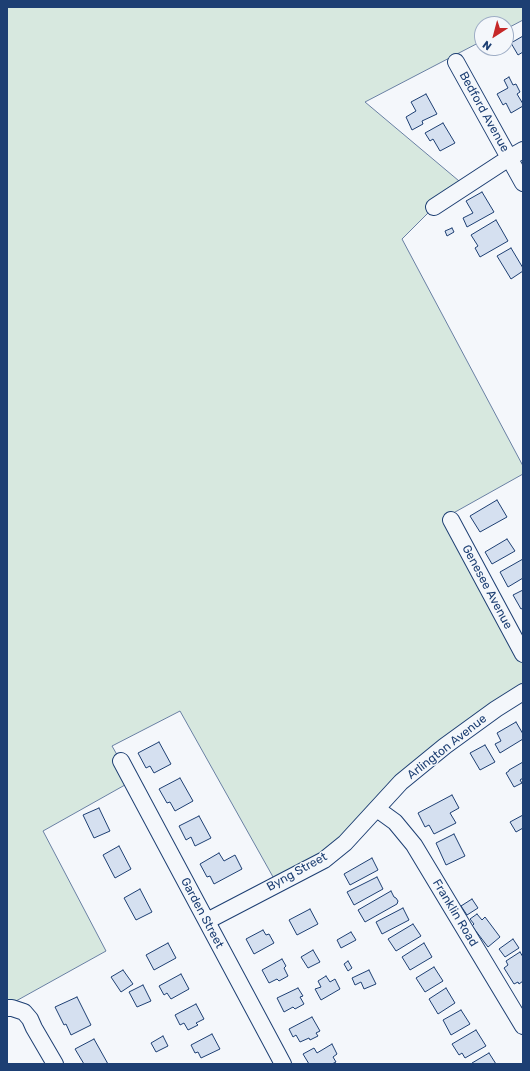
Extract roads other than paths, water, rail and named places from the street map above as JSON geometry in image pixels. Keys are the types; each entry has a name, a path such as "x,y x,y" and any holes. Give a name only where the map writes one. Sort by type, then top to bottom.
{"street":[{"name":"Bedford Avenue","path":"456,62 523,183"},
{"path":"434,207 523,150"},
{"name":"Genesee Avenue","path":"451,520 523,654"},
{"name":"Arlington Avenue","path":"377,809 401,782 445,746 496,709 523,692"},
{"name":"Garden Street","path":"121,761 283,1064"},
{"name":"Byng Street","path":"207,921 324,860 345,843 377,809"},
{"name":"Franklin Road","path":"377,809 394,822 414,845 523,1026"},
{"path":"7,1008 24,1012 30,1019 55,1064"}]}
